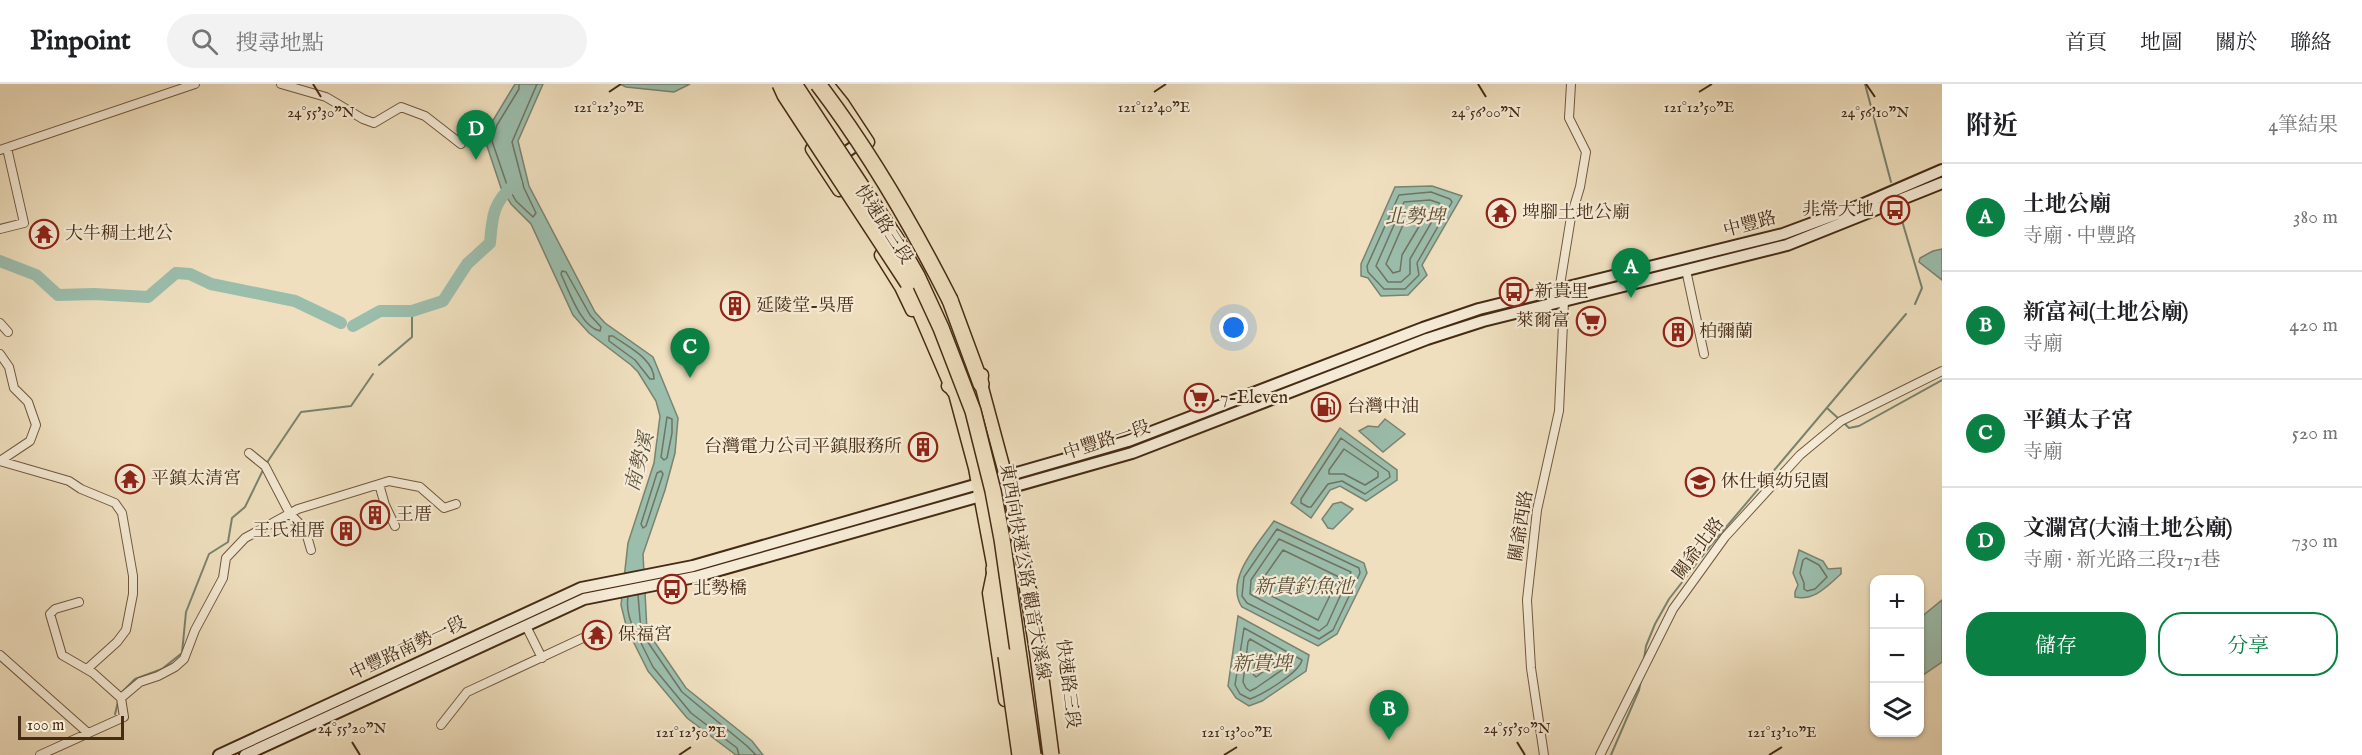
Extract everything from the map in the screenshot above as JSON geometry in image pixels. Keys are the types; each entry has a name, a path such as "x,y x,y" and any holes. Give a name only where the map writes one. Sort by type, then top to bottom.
{"highway":[{"path":"780,84 785,96 908,283 954,390"},
{"name":"東西向快速公路 觀音大溪線","path":"794,84 896,239 917,276 941,328 973,411 993,491 1041,754"},
{"name":"東西向快速公路 觀音大溪線","path":"804,84 907,241 942,313 981,414 1005,504 1041,754"},
{"path":"818,84 836,107 913,227 950,300 981,384"},
{"path":"994,569 1006,656 1041,754"},
{"path":"1028,585 1037,648 1041,754"}],"main road":[{"name":"快速路三段","path":"772,84 902,288 948,386 954,390"},
{"name":"快速路三段","path":"785,84 917,287 954,376 954,390 979,490 994,569 1041,754"},
{"name":"快速路三段","path":"812,84 861,142 931,250 958,306 982,370 981,384 1009,488 1028,585 1036,601 1044,640 1041,754"},
{"name":"快速路三段","path":"827,84 843,104 861,142"},
{"path":"825,170 861,142"},
{"name":"中豐路","path":"1562,296 1784,234 1942,170"},
{"name":"中豐路","path":"1562,296 1686,270 1787,245 1942,183"},
{"name":"中豐路一段","path":"979,490 1006,476 1128,441 1423,328 1479,309 1562,296"},
{"name":"中豐路一段","path":"614,587 650,580 693,566 979,490 1009,488 1135,452 1427,339 1562,296"},
{"path":"1256,392 1261,403"},
{"name":"快速路三段","path":"994,569 989,593 1013,755"},
{"name":"中豐路南勢一段","path":"219,755 581,588 614,587"},
{"name":"中豐路南勢一段","path":"245,755 614,587"},
{"path":"520,615 526,626"},
{"path":"1013,755 1041,754"}],"street":[{"path":"0,229 24,223 3,149 195,84"},
{"path":"281,84 326,97 374,123 401,107 425,116 461,144"},
{"name":"關爺西路","path":"1544,755 1531,668 1527,600 1537,510 1559,411 1562,296 1571,217 1580,187 1586,152 1569,118 1571,84"},
{"path":"1686,270 1704,354"},
{"path":"0,323 8,332"},
{"path":"0,354 9,367 14,388 28,402 36,425 30,441 0,461"},
{"name":"關爺北路","path":"1600,755 1673,609 1725,537 1800,455 1840,421 1940,372"},
{"path":"249,453 263,464 290,514 305,528 310,550"},
{"path":"0,461 69,481 81,489 115,503 122,513 132,559 133,582 126,630 117,642 87,669"},
{"path":"121,698 140,682 176,667 184,659 195,630 223,578 226,558 245,538 290,514 389,481 420,487 435,498 441,507 456,504"},
{"path":"379,484 385,505 395,526"},
{"path":"40,755 124,717 121,698 87,669 62,655 50,614 55,609 79,602"},
{"path":"526,626 542,658"},
{"path":"441,725 467,692 585,637"},
{"path":"0,655 88,733"}],"water":[{"path":"515,84 543,84 518,141 529,186 595,312 605,323 653,357 678,418 675,453 643,554 647,631 686,688 752,741 763,755 736,755 687,718 648,671 627,629 621,605 628,543 654,463 660,416 656,401 638,372 589,333 573,315 531,224 511,204 501,188 485,140 492,122"},
{"path":"620,84 690,84 674,92 626,87"},
{"name":"北勢埤","path":"1432,186 1462,196 1422,265 1427,275 1408,295 1381,296 1368,278 1361,276 1361,264 1395,187"},
{"path":"1942,249 1942,280 1919,262 1920,258"},
{"path":"1385,419 1405,434 1383,452 1359,431 1368,426 1378,427"},
{"path":"1340,428 1397,470 1397,480 1366,501 1340,486 1330,490 1311,518 1291,503"},
{"path":"1341,502 1353,509 1333,529 1328,528 1322,519 1333,504"},
{"name":"新貴釣魚池","path":"1274,521 1364,563 1367,573 1337,634 1318,646 1242,607 1238,596 1237,585 1245,563"},
{"path":"1799,550 1823,561 1828,569 1841,568 1841,574 1815,595 1795,597 1798,585 1793,573"},
{"path":"1942,600 1942,662 1924,674 1924,629 1924,615"},
{"name":"新貴埤","path":"1238,616 1309,655 1306,671 1262,701 1249,706 1236,698 1228,686"}],"waterway":[{"path":"1865,84 1891,182"},
{"path":"353,326 380,311 412,311 443,301 467,264 490,243 498,203 516,183"},
{"path":"1900,214 1922,288 1915,304"},
{"path":"0,261 36,275 58,295 148,297 176,273 190,274 211,284 295,301 341,323"},
{"path":"379,365 412,337 412,311"},
{"path":"1644,659 1646,646 1655,624 1669,599 1711,545 1906,314"},
{"path":"266,464 301,412 351,406 373,374"},
{"path":"1843,422 1849,428 1859,426 1942,380"},
{"path":"1827,408 1839,419"},
{"path":"121,693 135,679 162,669 182,653 186,612 209,554 228,542 232,518 245,507 264,468"},
{"path":"1611,755 1639,690 1641,680"},
{"path":"115,714 118,702"}],"place":[{"name":"文瀾宮(大湳土地公廟)","path":"476,160"},
{"name":"非常大地","path":"1895,210"},
{"name":"埤腳土地公廟","path":"1501,213"},
{"name":"大牛稠土地公","path":"44,234"},
{"name":"新貴里","path":"1514,292"},
{"name":"土地公廟","path":"1631,298"},
{"name":"延陵堂-吳厝","path":"735,306"},
{"name":"萊爾富","path":"1591,321"},
{"name":"柏彌蘭","path":"1678,332"},
{"name":"平鎮太子宮","path":"690,378"},
{"name":"7-Eleven","path":"1199,398"},
{"name":"台灣中油","path":"1326,407"},
{"name":"台灣電力公司平鎮服務所","path":"923,447"},
{"name":"平鎮太清宮","path":"130,479"},
{"name":"休仕頓幼兒園","path":"1700,482"},
{"name":"王厝","path":"375,515"},
{"name":"王氏祖厝","path":"346,531"},
{"name":"北勢橋","path":"672,589"},
{"name":"保福宮","path":"597,635"},
{"name":"新富祠(土地公廟)","path":"1389,740"}],"water label":[{"name":"南勢溪","path":"640,462"}]}
